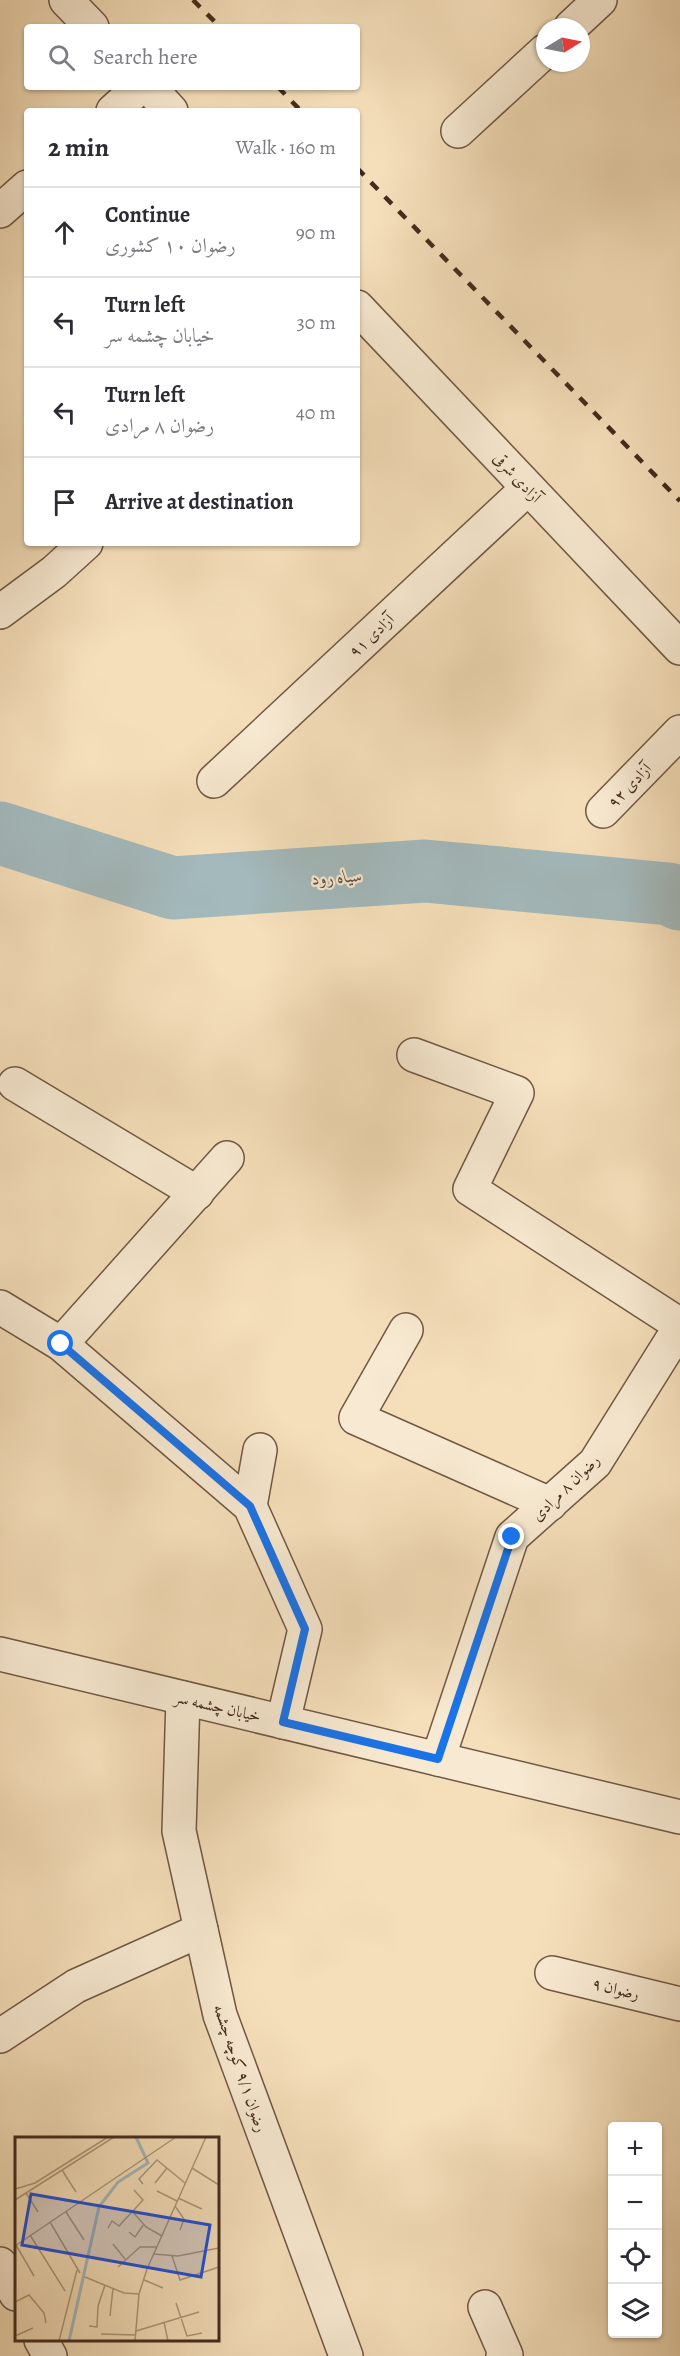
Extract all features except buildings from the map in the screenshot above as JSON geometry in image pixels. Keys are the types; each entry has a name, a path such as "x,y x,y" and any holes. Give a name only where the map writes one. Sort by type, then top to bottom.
{"street":[{"path":"66,0 89,24"},
{"path":"581,18 600,0"},
{"path":"458,131 536,59"},
{"path":"116,108 136,90"},
{"path":"152,90 168,108"},
{"path":"0,211 24,190"},
{"name":"آزادی شرقی","path":"360,310 680,648"},
{"name":"آزادی ۹۱","path":"214,781 528,488"},
{"path":"0,612 54,572 83,546"},
{"name":"آزادی ۹۲","path":"603,812 680,732"},
{"path":"414,1055 517,1093 470,1189 680,1326"},
{"path":"15,1084 197,1193"},
{"path":"61,1344 227,1158"},
{"path":"0,1307 61,1344 250,1506 305,1629 283,1722"},
{"name":"رضوان ۸ مرادی","path":"438,1759 512,1537 595,1463 680,1326"},
{"path":"406,1330 356,1418 550,1504"},
{"path":"250,1506 261,1450"},
{"name":"خیابان چشمه سر","path":"0,1654 680,1817"},
{"name":"رضوان ۹/۱ کوچه چشمه","path":"183,1698 179,1831 220,2015 346,2356"},
{"path":"0,2036 76,1986 201,1930"},
{"name":"رضوان ۹","path":"552,1973 680,2004"},
{"path":"0,2264 15,2292"},
{"path":"485,2307 507,2355 503,2356"},
{"path":"42,2341 50,2356"}],"waterway":[{"name":"سیاه رود","path":"0,833 173,888 425,871 669,894 680,899"}],"railway":[{"path":"193,0 217,24"},
{"path":"281,90 298,108"},
{"path":"360,171 680,501"}],"route":[{"path":"61,1344 250,1506 305,1629 283,1722 438,1759 512,1537"}]}
